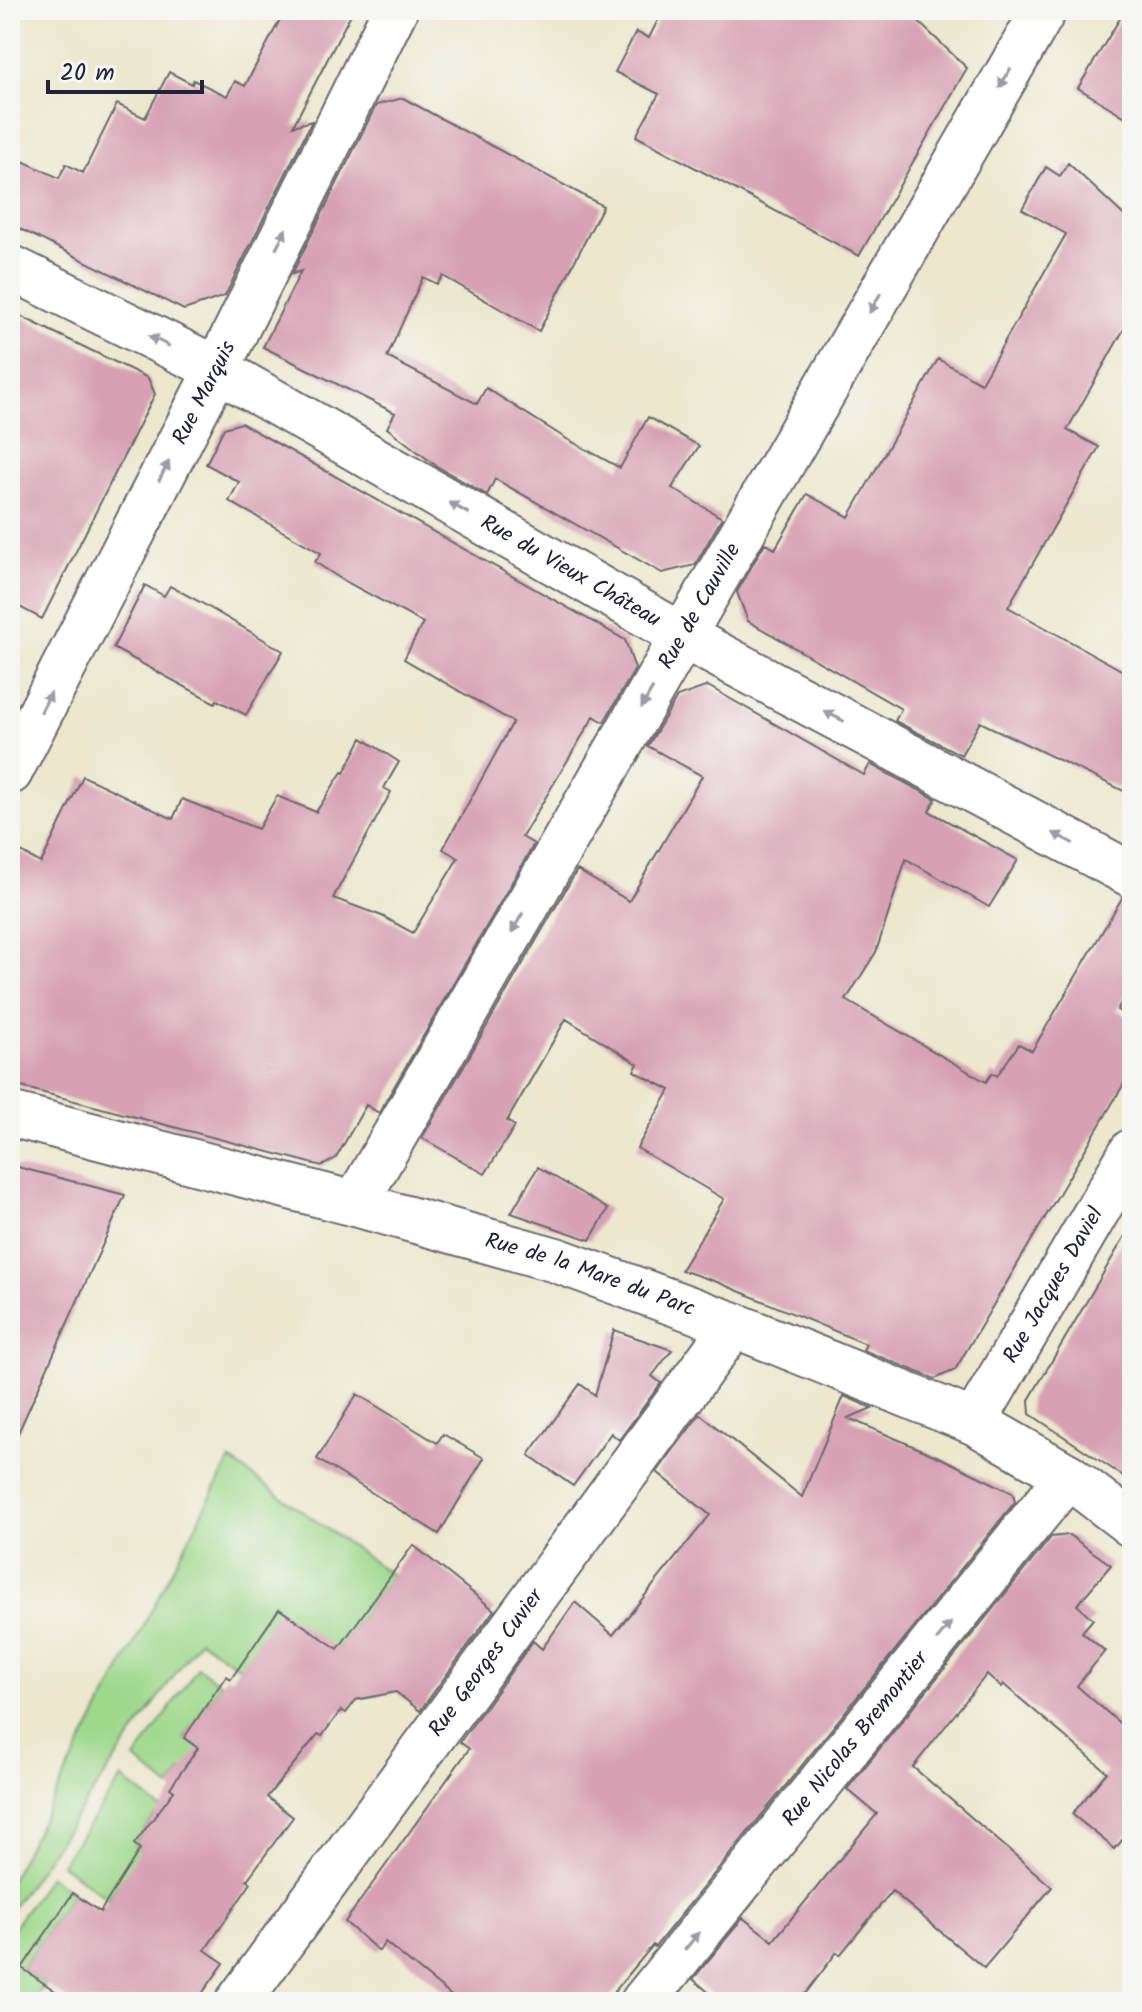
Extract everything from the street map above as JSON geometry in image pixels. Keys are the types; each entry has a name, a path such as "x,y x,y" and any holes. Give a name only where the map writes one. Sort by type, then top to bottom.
{"street":[{"name":"Rue Marquis","path":"10,772 217,369 395,10"},
{"name":"Rue de Cauville","path":"355,1204 1044,10"},
{"name":"Rue du Vieux Château","path":"10,267 217,369 683,636 1132,875"},
{"name":"Rue de la Mare du Parc","path":"10,1114 556,1260 734,1325 974,1422 1068,1476 1132,1525"},
{"name":"Rue Jacques Daviel","path":"974,1422 1132,1151"},
{"name":"Rue Georges Cuvier","path":"238,2002 734,1325"},
{"name":"Rue Nicolas Bremontier","path":"643,2002 1068,1476"}],"green space":[{"path":"230,1460 392,1575 338,1649 239,1667 199,1640 10,1911 10,1881"},
{"path":"198,1667 221,1684 184,1738 206,1753 190,1777 182,1771 170,1788 135,1759"},
{"path":"122,1778 165,1812 154,1817 134,1844 142,1851 108,1899 61,1864"},
{"path":"49,1876 73,1893 22,1968 45,1984 33,2002 16,2002 12,2000 10,1984 10,1933"}],"building":[{"path":"285,10 353,10 293,126 312,121 225,296 184,310 10,224 10,155 59,178 66,164 83,173 117,104 145,118 169,72 227,96 235,81 245,86"},
{"path":"663,10 906,10 967,68 859,256 636,136 659,94 615,72 636,32 649,38"},
{"path":"1125,10 1132,10 1132,121 1078,88"},
{"path":"403,98 603,206 539,331 443,276 437,284 423,277 387,357 477,404 486,388 565,438 620,468 648,417 699,446 672,488 722,518 695,565 662,573 495,479 487,495 435,465 387,428 395,413 263,347 301,271 292,274 376,105"},
{"path":"1068,163 1132,223 1132,315 1067,430 1099,447 1008,607 1132,676 1132,795 980,722 961,755 895,721 901,709 748,621 737,592 765,543 775,549 807,494 849,517 938,359 981,383 1066,234 1022,209 1046,167 1060,176"},
{"path":"10,311 148,378 155,394 42,619 10,602"},
{"path":"241,423 625,640 635,669 604,722 594,716 522,837 534,844 379,1113 366,1105 336,1158 322,1166 10,1084 10,846 41,863 83,776 173,819 182,799 258,829 277,796 316,812 344,773 362,738 399,762 384,788 391,792 333,898 382,916 413,933 458,858 443,849 513,722 404,659 423,623 341,579 315,562 321,553 229,501 239,482 206,464 224,428"},
{"path":"145,585 164,596 170,586 283,651 246,715 217,700 215,703 113,648"},
{"path":"708,686 864,775 870,764 936,799 929,811 1018,860 989,907 906,859 876,952 846,1000 986,1082 992,1073 997,1076 1019,1044 1032,1051 1122,898 1132,900 1132,984 1117,1010 1132,1019 1132,1070 955,1370 935,1379 863,1350 866,1344 681,1270 724,1199 637,1148 670,1090 634,1071 638,1064 566,1019 507,1121 515,1126 485,1174 422,1138 577,870 629,901 702,776 648,746 677,697"},
{"path":"10,1165 125,1195 10,1451"},
{"path":"538,1167 608,1209 590,1240 511,1213"},
{"path":"1132,1224 1132,1482 1030,1414 1029,1400"},
{"path":"614,1330 672,1350 652,1376 661,1383 619,1440 611,1433 573,1486 529,1455 580,1384 595,1395"},
{"path":"357,1394 437,1443 443,1434 484,1458 439,1534 317,1459"},
{"path":"844,1396 872,1408 848,1418 1013,1493 1015,1502 655,1947 653,1945 606,2002 459,2002 385,1942 379,1951 345,1922 469,1749 460,1742 533,1641 542,1649 575,1602 613,1635 710,1515 657,1472 700,1414 802,1497"},
{"path":"1069,1535 1111,1565 1077,1605 1093,1619 1082,1632 1105,1651 1077,1686 1132,1734 1132,1828 1115,1849 1072,1814 1107,1772 987,1674 913,1767 1052,1887 984,1968 892,1891 840,1955 837,1952 799,2002 720,2002 693,1979 743,1918 773,1941 877,1814 847,1789 1051,1537"},
{"path":"413,1545 494,1610 420,1711 396,1692 356,1700 346,1713 341,1710 322,1736 318,1734 267,1797 293,1817 247,1880 251,1883 205,1950 224,1963 196,2002 71,2002 22,1968 73,1893 100,1912 140,1849 134,1844 174,1791 170,1788 198,1748 184,1738 226,1676 231,1679 279,1609 338,1649"}]}
